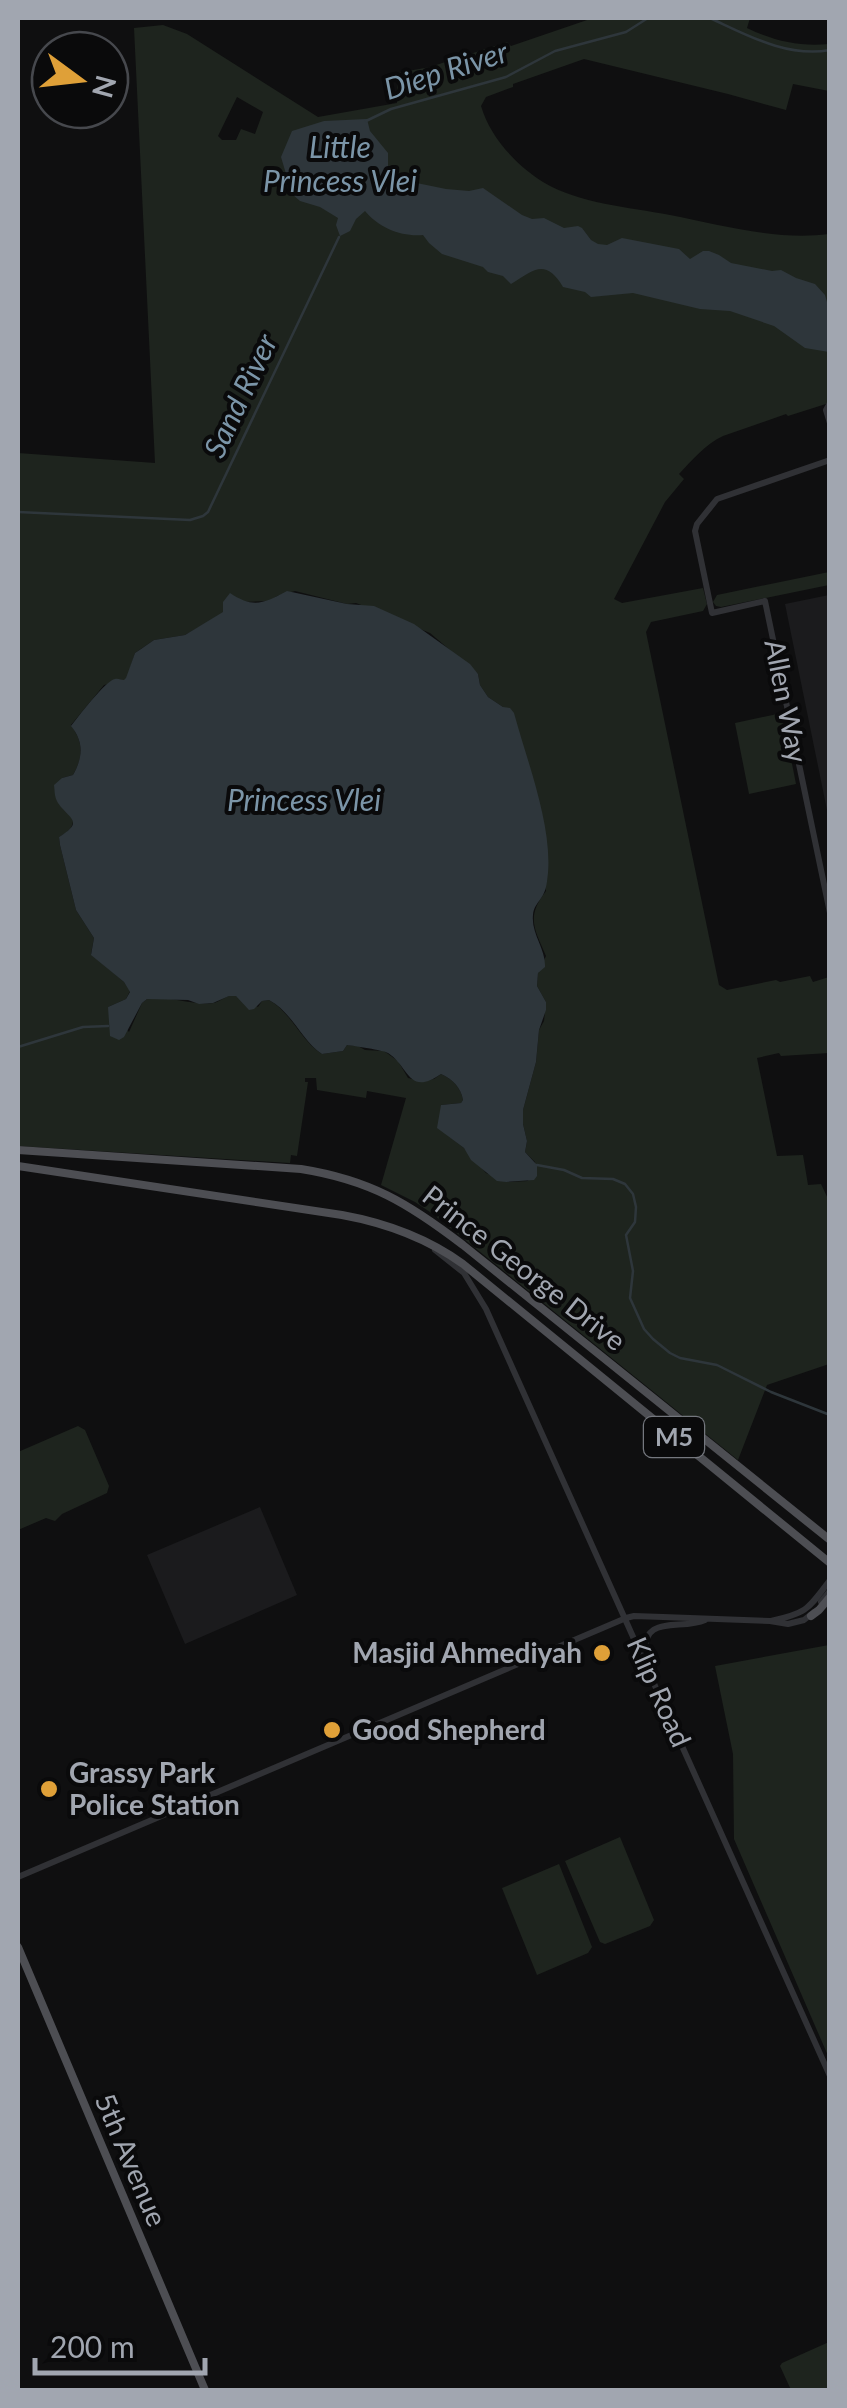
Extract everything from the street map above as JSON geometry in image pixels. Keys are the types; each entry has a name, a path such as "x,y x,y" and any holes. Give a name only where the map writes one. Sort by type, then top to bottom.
{"main road":[{"name":"Prince George Drive","path":"18,1150 291,1168 358,1182 389,1195 447,1233 830,1540"},
{"name":"Prince George Drive","path":"18,1166 342,1214 422,1240 479,1277 830,1563"},
{"path":"447,1233 470,1258 479,1277"},
{"path":"810,1616 830,1594"},
{"name":"5th Avenue","path":"18,1946 205,2390"}],"street":[{"path":"829,404 826,410 830,423"},
{"name":"Allen Way","path":"830,460 723,497 712,503 695,532 712,613 766,601 830,913"},
{"name":"Klip Road","path":"422,1240 460,1269 486,1308 830,2076"},
{"name":"Klip Road","path":"479,1277 486,1308"},
{"path":"770,1621 803,1612 830,1580"},
{"path":"18,1877 626,1618 788,1624 810,1616"},
{"path":"648,1667 645,1644 653,1630 707,1619"}],"shaded area":[{"path":"593,18 750,18 747,28 767,36 797,44 829,44 829,91 793,84 786,110 584,59 513,84 486,97 481,106 497,139 514,159 543,182 573,195 749,231 829,234 829,403 723,436 700,453 679,474 684,479 665,502 614,599 622,603 703,588 707,604 703,611 651,622 646,632 719,985 727,990 776,980 810,976 813,982 829,977 829,1053 779,1053 757,1058 777,1156 803,1155 808,1185 821,1184 829,1201 829,1364 767,1385 738,1460 433,1214 381,1185 406,1098 367,1091 366,1098 317,1090 316,1078 305,1078 308,1082 297,1156 291,1155 290,1163 18,1146 18,453 155,463 134,28 163,25 187,34 318,117 397,103 397,73 430,67 507,42 511,46","holes":["237,97 263,112 255,134 241,129 236,140 222,140 218,136","295,591 356,603 430,633 478,674 488,697 503,707 546,891 534,916 535,930 546,956 537,986 546,1002 523,1110 525,1152 535,1162 528,1181 506,1182 486,1173 447,1135 441,1105 463,1100 449,1078 441,1074 421,1081 408,1078 398,1061 384,1051 358,1046 347,1045 343,1051 322,1054 269,1000 258,1007 233,995 205,1004 147,999 129,1032 108,1007 126,999 130,991 91,954 94,938 76,910 60,845 59,837 70,829 73,821 59,804 62,778 73,775 80,755 80,743 71,725 104,685 127,678 135,653 154,640 185,635 243,602 270,601"]},
{"path":"829,572 829,585 721,607 713,602 717,595"},
{"path":"830,595 829,820 785,604"},
{"path":"782,713 796,784 749,794 735,723"},
{"path":"78,1426 85,1430 109,1486 107,1493 55,1521 46,1518 18,1530 18,1452"},
{"path":"260,1507 297,1595 185,1644 147,1555"},
{"path":"830,1645 829,2058 734,1839 733,1754 715,1666"},
{"path":"620,1837 654,1920 650,1926 605,1944 600,1942 565,1861"},
{"path":"559,1864 592,1947 588,1953 537,1975 502,1888"},
{"path":"829,2342 829,2390 791,2390 782,2363"}],"water":[{"name":"Little Princess Vlei","path":"367,119 370,131 388,153 388,170 402,180 446,189 483,188 532,219 544,218 564,228 578,226 598,244 607,245 622,238 679,249 690,259 709,251 731,263 781,270 815,284 825,295 829,309 829,352 805,348 774,326 730,311 700,309 633,293 591,297 563,287 544,269 532,271 511,284 483,267 442,254 423,235 384,227 365,211 350,231 340,236 338,218 292,194 281,157 292,131 324,121"},
{"name":"Princess Vlei","path":"287,591 374,606 414,624 470,664 488,697 514,713 537,793 548,854 546,887 533,915 545,960 537,986 546,1010 523,1110 525,1152 537,1165 534,1180 497,1181 437,1128 441,1105 463,1100 449,1078 441,1074 415,1081 388,1053 375,1049 347,1045 343,1051 322,1054 269,1000 249,1010 236,996 199,1004 147,999 124,1037 119,1040 110,1036 108,1007 126,999 130,992 124,982 91,955 94,938 76,910 60,845 59,837 73,823 57,801 54,785 73,775 80,756 80,744 71,726 105,686 126,678 135,653 154,640 185,635 223,612 223,602 230,593 259,602"}],"waterway":[{"name":"Diep River","path":"366,121 391,109 506,77 555,51 626,32 648,18"},
{"name":"Diep River","path":"710,18 783,48 830,50"},
{"name":"Sand River","path":"18,512 190,520 208,512 339,237"},
{"path":"18,1047 83,1027 108,1026"},
{"path":"537,1165 582,1178 613,1179 625,1184 633,1194 635,1222 626,1235 633,1271 630,1298 653,1339 680,1358 717,1365 830,1415"}],"place":[{"name":"Masjid Ahmediyah","path":"602,1653"},
{"name":"Good Shepherd","path":"332,1730"},
{"name":"Grassy Park Police Station","path":"49,1789"}]}
